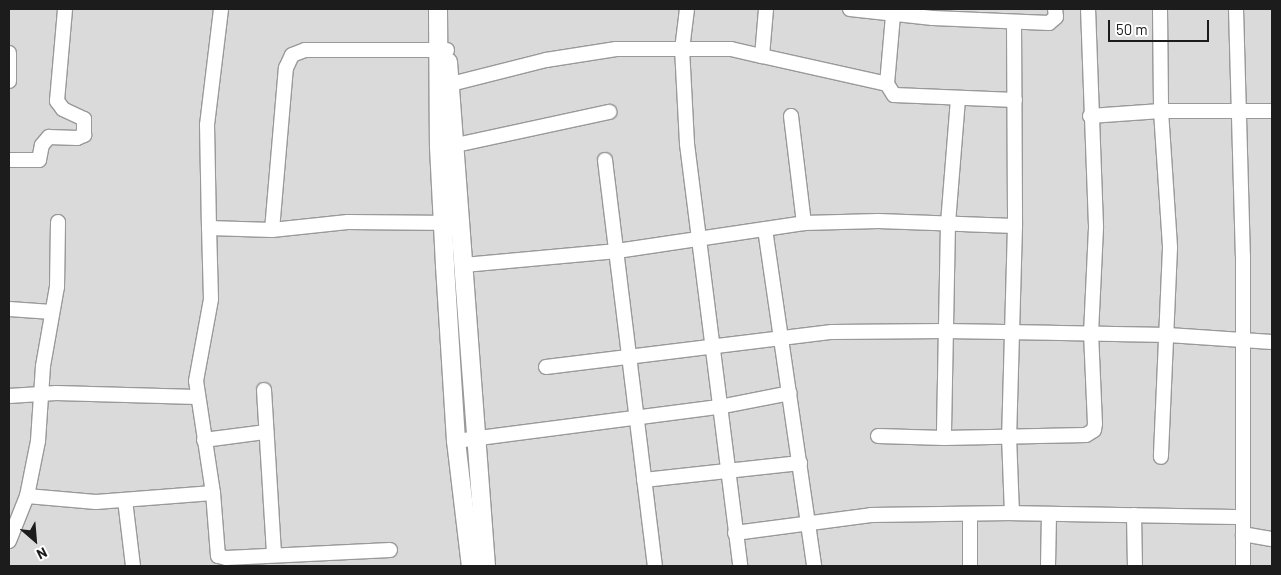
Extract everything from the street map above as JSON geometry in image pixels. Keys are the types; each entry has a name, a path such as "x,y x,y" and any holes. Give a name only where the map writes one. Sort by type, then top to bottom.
{"street":[{"path":"9,160 39,160 42,145 49,137 80,138 84,135 84,118 64,109 57,101 65,9"},
{"path":"221,9 207,125 211,300 197,365 197,397 213,494 218,556 226,558 390,550"},
{"path":"438,9 452,223 456,441 478,566"},
{"path":"687,9 682,48 687,144 740,566"},
{"path":"762,56 766,9"},
{"path":"850,9 893,16 933,14 1014,22 1050,23 1056,17 1055,9"},
{"path":"878,436 944,438 1082,436 1094,430 1092,334 1096,226 1090,116 1088,9"},
{"path":"1160,9 1161,111 1170,248 1168,335 1161,457"},
{"path":"1236,9 1243,341 1243,566"},
{"path":"893,16 887,84 894,95 1015,100"},
{"path":"1012,513 1010,436 1015,226 1014,22"},
{"path":"272,230 286,68 292,55 305,50 441,46"},
{"path":"441,46 451,84 456,145 452,223 464,265 475,440 478,566"},
{"path":"451,84 546,60 616,49 682,48 731,49 887,84"},
{"path":"9,53 9,82"},
{"path":"944,438 948,223 958,99"},
{"path":"1090,116 1161,111 1272,110"},
{"path":"456,145 609,112"},
{"path":"791,116 804,223"},
{"path":"605,160 655,566"},
{"path":"9,540 27,496 38,441 41,393 57,287 58,222"},
{"path":"208,228 272,230 348,222 452,223"},
{"path":"464,265 617,251 700,241 765,228 804,223 948,223 1015,226"},
{"path":"765,228 810,525 814,566"},
{"path":"9,310 52,312"},
{"path":"546,367 832,332 945,331 1011,334 1168,335 1272,342"},
{"path":"264,390 274,555"},
{"path":"9,396 41,393 197,397"},
{"path":"456,441 719,408 790,393"},
{"path":"204,440 266,432"},
{"path":"644,480 800,463"},
{"path":"27,496 96,502 213,494"},
{"path":"125,500 133,566"},
{"path":"736,533 810,525 871,515 1012,513 1242,517"},
{"path":"970,514 970,566"},
{"path":"1048,566 1049,514"},
{"path":"1134,515 1135,566"},
{"path":"1242,534 1272,539"}],"shaded area":[{"path":"9,9 1272,9 1272,566 9,566"}]}
